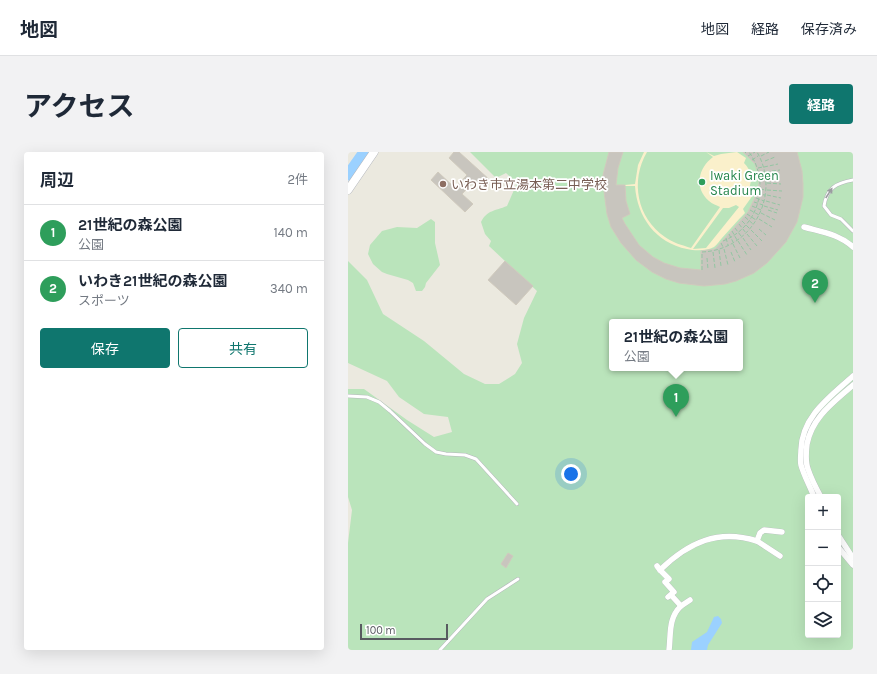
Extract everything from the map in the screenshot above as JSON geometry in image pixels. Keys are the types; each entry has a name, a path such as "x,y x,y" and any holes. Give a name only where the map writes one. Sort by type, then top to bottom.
{"street":[{"path":"348,190 374,152"},
{"path":"804,227 837,236 848,242 853,247"},
{"path":"813,494 800,461 803,433 814,412 853,376"},
{"path":"820,494 808,468 806,453 808,439 813,424 820,414 853,385"},
{"path":"757,541 760,533 764,530 782,532"},
{"path":"681,606 670,596 674,592 665,582 669,579 659,568 687,548 707,539 732,536 757,541 780,556"},
{"path":"841,540 853,558"},
{"path":"841,551 853,565"},
{"path":"669,650 671,624 675,612 690,600"}],"lane":[{"path":"853,180 841,182 833,187 826,197 824,206 831,215 841,219 853,231"},
{"path":"348,396 367,397 379,402 425,444 436,452 465,455 476,459 517,504"},
{"path":"440,650 487,599 518,579"}],"path":[{"path":"723,241 730,238 746,225 752,217 758,204 760,194 760,173 749,152"},
{"path":"702,270 702,252 718,250 738,240 750,229 761,213 766,195 765,172 756,152 748,156"},
{"path":"753,159 769,152"},
{"path":"765,161 775,157"},
{"path":"756,164 761,162"},
{"path":"758,168 778,164"},
{"path":"760,173 780,170"},
{"path":"760,178 780,177"},
{"path":"760,184 781,184"},
{"path":"760,189 782,191"},
{"path":"757,194 781,198"},
{"path":"756,198 780,205"},
{"path":"754,202 778,210"},
{"path":"752,206 761,210"},
{"path":"750,210 759,215"},
{"path":"768,210 777,213"},
{"path":"761,213 775,220"},
{"path":"747,214 772,226"},
{"path":"745,218 753,224"},
{"path":"742,221 762,241"},
{"path":"739,224 757,246"},
{"path":"735,228 751,250"},
{"path":"759,229 766,235"},
{"path":"732,231 746,255"},
{"path":"729,234 740,258"},
{"path":"726,239 728,245"},
{"path":"722,243 728,265"},
{"path":"718,250 721,266"},
{"path":"713,251 715,268"},
{"path":"731,252 734,262"},
{"path":"707,258 708,269"}],"green space":[{"path":"470,152 853,152 853,650 348,650 348,543 352,510 348,497 348,389 364,389 407,420 434,437 452,432 448,417 424,414 399,397 387,381 348,363 348,261 367,280 383,314 424,341 464,374 485,384 499,384 515,374 522,363 517,344 524,318 537,291 489,246 491,241 485,234 481,222 489,213 507,206 517,183 506,173 496,178"},
{"path":"431,219 435,222 435,243 440,265 426,283 422,291 416,291 413,283 408,280 382,272 373,264 368,254 370,245 382,231 397,227 417,228"}],"sand":[{"path":"644,152 647,152 642,163 638,187 639,198 648,220 655,229 668,239 691,248 720,207 709,201 701,190 701,172 713,157 706,152 714,156 737,152 746,158 744,163 749,169 751,176 751,183 748,191 753,195 743,209 745,213 715,246 704,250 687,249 676,246 657,235 644,218 635,186 625,186 635,184 638,165","holes":["736,205 739,207 706,248 693,249 723,208 729,208"]}],"water":[{"path":"718,616 722,623 708,645 707,650 691,650 692,642 707,632 714,617"}],"building":[{"name":"いわき市立湯本第二中学校","path":"454,152 459,152 491,181 485,189 475,180 462,194 473,204 465,212 431,180 438,172 455,188 467,175 449,158"},
{"path":"609,152 623,152 618,168 616,185 625,185 626,201 630,214 622,218 639,245 653,257 664,263 680,268 701,270 701,251 715,249 748,212 757,193 759,177 755,164 743,152 797,152 802,171 803,197 797,222 786,242 767,263 754,273 736,281 725,284 704,286 679,283 666,279 652,272 636,260 621,243 611,227 607,214 603,184 603,175"},
{"path":"505,261 533,286 516,305 488,280"},
{"path":"508,553 513,556 506,568 501,564"}],"waterway":[{"path":"348,175 364,152"}],"place":[{"name":"Iwaki Green Stadium","path":"702,182"},
{"name":"いわき市立湯本第二中学校","path":"443,184"},
{"name":"いわき21世紀の森公園","path":"815,303"},
{"name":"21世紀の森公園","path":"676,417"}]}
